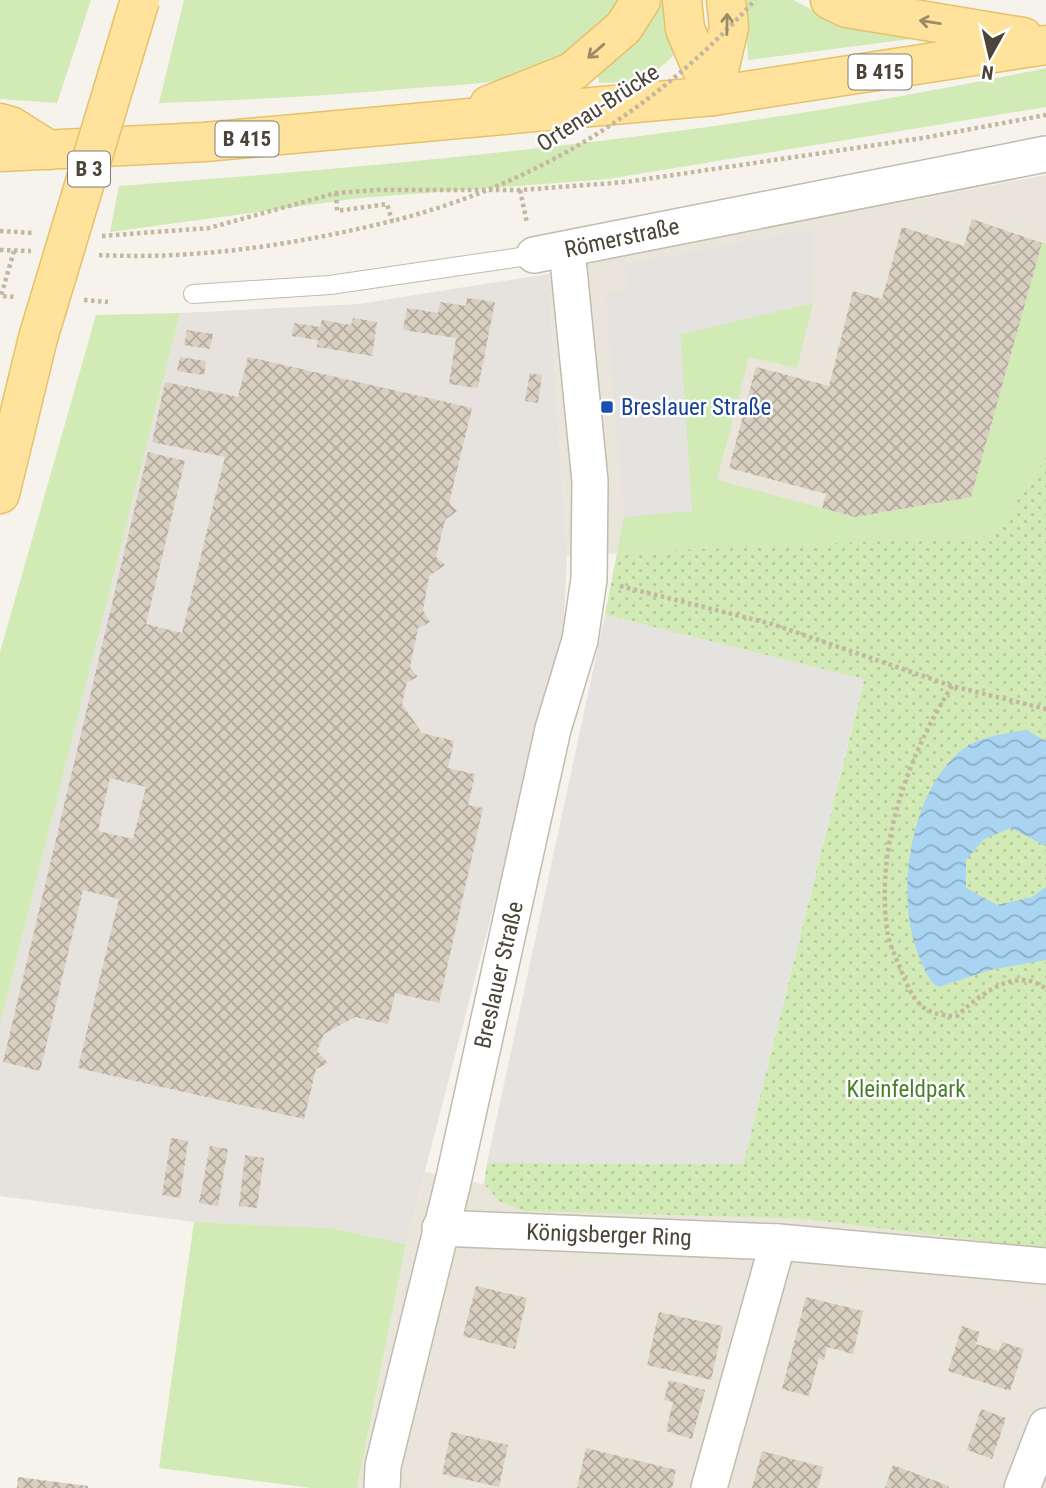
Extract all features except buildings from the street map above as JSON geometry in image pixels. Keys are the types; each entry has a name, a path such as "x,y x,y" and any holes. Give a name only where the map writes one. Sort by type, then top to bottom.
{"main road":[{"name":"B 3","path":"0,494 38,338 140,0"},
{"path":"444,122 572,72 624,27 640,0"},
{"path":"682,0 685,29 713,96"},
{"path":"713,96 729,27 726,0"},
{"path":"830,0 847,8 1046,43"},
{"name":"B 415","path":"0,152 205,142 713,96 1046,43"},
{"name":"B 3","path":"0,123 11,126 50,150"}],"street":[{"name":"Römerstraße","path":"550,253 858,189 1046,154"},
{"name":"Breslauer Straße","path":"382,1488 383,1466 553,729 580,640 589,579 590,481 550,253"},
{"name":"Königsberger Ring","path":"440,1228 778,1242 1046,1266"},
{"path":"709,1488 778,1242"},
{"path":"1022,1488 1046,1426"}],"lane":[{"name":"Römerstraße","path":"193,294 330,285 550,253"}],"path":[{"name":"Ortenau-Brücke","path":"118,256 209,253 289,242 394,221 481,193 570,152 691,66 755,0"},
{"path":"92,236 209,228 336,194 377,190 520,190 626,182 923,138 1046,115"},
{"path":"336,194 337,211 387,204 394,221"},
{"path":"0,231 40,234"},
{"path":"589,579 772,624 953,686 1046,709"},
{"path":"953,686 927,726 895,817 884,887 888,937 908,988 920,1004 936,1016 957,1016 976,998 1005,982 1034,982 1046,989"}],"shaded area":[{"path":"1046,175 1046,457 994,536 567,556 548,274 617,257"},
{"path":"814,229 813,303 680,334 692,511 624,517 605,292 628,290 624,264"},
{"path":"548,274 567,556 563,640 406,1244 331,1228 194,1222 0,1196 0,1025 180,313 358,304"},
{"path":"605,615 864,679 743,1164 487,1163"},
{"path":"425,1172 484,1184 500,1202 525,1211 805,1219 1046,1249 1046,1488 357,1488 406,1244"}],"green space":[{"path":"0,0 91,0 57,103 0,99"},
{"path":"184,0 620,0 593,30 563,55 540,68 510,78 462,85 350,93 159,103"},
{"path":"744,0 793,0 816,12 926,37 748,60"},
{"path":"660,2 666,4 673,56 645,81 599,83 598,74 623,52 646,15"},
{"path":"1046,68 1046,107 608,179 360,198 110,232 119,186 352,167 585,143 816,111"},
{"path":"1042,243 1046,243 1046,457 994,536 617,553 624,517 692,510 680,334 813,303 797,368 749,357 717,480 855,517 971,497"},
{"path":"180,313 0,1025 0,652 96,315"},
{"name":"Kleinfeldpark","path":"1046,457 1046,1249 805,1219 525,1211 500,1202 484,1184 487,1163 743,1164 864,680 605,615 617,553 994,536"},
{"path":"194,1222 331,1228 406,1244 357,1488 311,1488 159,1468"}],"water":[{"path":"1026,730 1046,741 1046,846 1011,828 984,839 966,860 966,888 997,905 1032,897 1046,887 1046,960 990,970 939,987 930,980 921,961 908,911 910,853 926,798 940,774 963,749 980,740"}],"place":[{"name":"Breslauer Straße","path":"607,407"}]}
